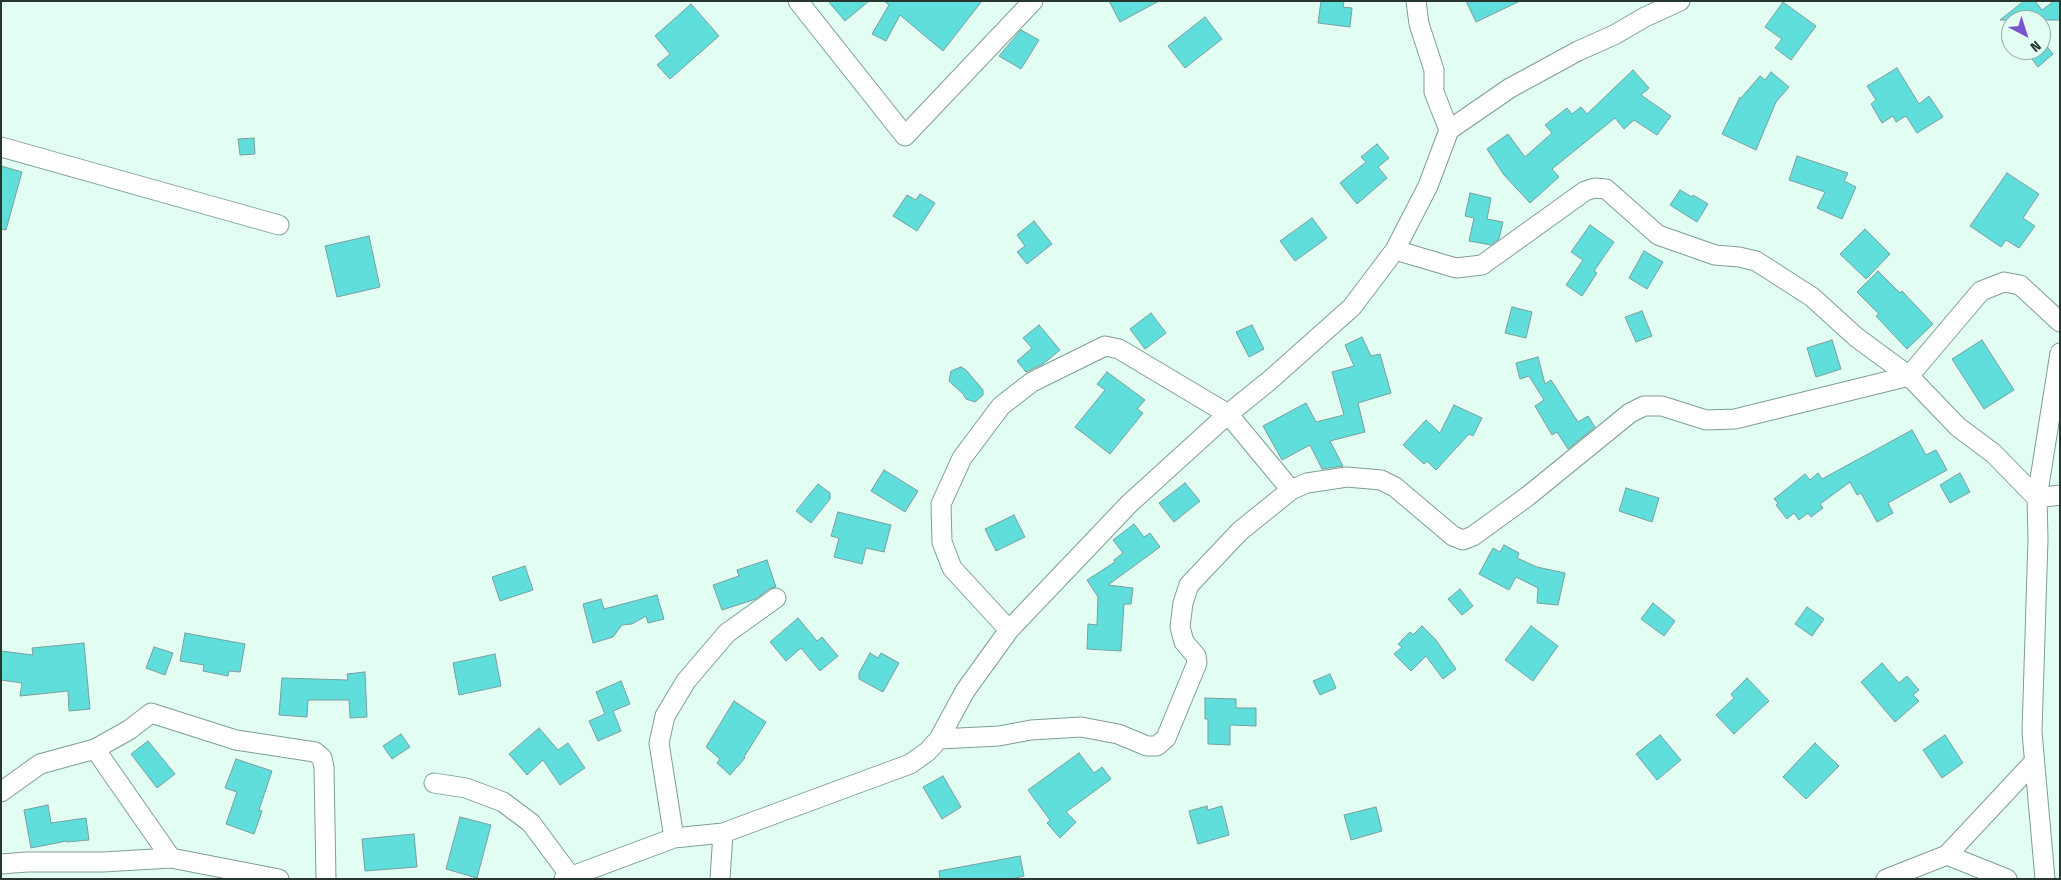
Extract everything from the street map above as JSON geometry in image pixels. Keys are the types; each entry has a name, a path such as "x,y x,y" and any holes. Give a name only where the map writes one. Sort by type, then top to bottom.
{"street":[{"path":"798,1 904,136 1033,1"},
{"path":"1416,1 1419,24 1434,70 1434,92 1449,130"},
{"path":"434,782 466,788 503,802 531,823 568,878 674,838 723,833 910,764 927,752 939,739 965,691 1008,630 1129,504 1228,414 1269,381 1352,307 1394,250 1428,186 1449,130 1510,88 1578,50 1614,35 1645,17 1680,1"},
{"path":"1,147 279,225"},
{"path":"1394,250 1456,268 1482,265 1585,191 1595,188 1606,189 1658,234 1715,255 1739,256 1756,261 1812,297 1856,337 1909,376 1958,427 1993,453 2037,498"},
{"path":"939,739 999,736 1031,730 1081,727 1118,734 1148,746 1157,746 1166,738 1197,663 1196,656 1184,642 1180,627 1183,603 1189,585 1240,531 1291,490 1307,483 1347,478 1381,480 1395,487 1453,536 1463,540 1473,536 1528,496 1630,413 1644,406 1662,406 1706,420 1735,420 1909,376 1981,291 2004,282 2020,285 2060,322"},
{"path":"1008,630 952,568 942,542 941,504 962,458 1001,406 1032,382 1105,346 1119,349 1228,414 1291,490"},
{"path":"2045,879 2032,732 2038,540 2037,498 2060,353"},
{"path":"2037,498 2060,495"},
{"path":"674,838 659,743 665,716 686,681 727,634 776,598"},
{"path":"1,792 40,764 95,749 129,730 152,713 236,740 315,752 322,758 324,768 326,879"},
{"path":"95,749 171,858"},
{"path":"1886,879 1947,855 2034,762"},
{"path":"720,879 723,833"},
{"path":"1947,855 2007,879"},
{"path":"1,864 103,862 171,858 280,879"}],"building":[{"path":"828,1 869,1 845,21"},
{"path":"884,1 982,1 943,51 900,15 886,41 872,34 889,5"},
{"path":"1109,1 1159,1 1120,22"},
{"path":"1321,1 1344,1 1343,7 1352,8 1350,27 1318,23"},
{"path":"1466,1 1520,1 1476,22"},
{"path":"2024,1 2035,1 2042,10 2013,10"},
{"path":"2054,1 2060,1 2060,20 2051,20 2051,10 2042,10"},
{"path":"1783,2 1816,26 1791,60 1775,48 1782,39 1765,27"},
{"path":"691,4 719,36 670,79 657,65 670,54 655,36"},
{"path":"1205,17 1222,39 1185,68 1168,46"},
{"path":"1021,30 1039,40 1021,69 999,56"},
{"path":"2033,60 2046,60 2038,67"},
{"path":"1897,68 1919,104 1929,96 1943,117 1917,133 1906,116 1896,122 1893,116 1882,123 1871,104 1876,100 1867,86"},
{"path":"1633,70 1649,88 1641,95 1671,116 1657,135 1634,120 1624,129 1615,118 1552,169 1559,177 1530,203 1504,175 1487,149 1508,134 1525,157 1552,133 1545,125 1567,108 1572,114 1581,107 1587,114"},
{"path":"1771,72 1789,87 1776,102 1756,150 1722,134 1740,97 1760,76 1765,80"},
{"path":"254,138 255,154 240,155 238,139"},
{"path":"1377,144 1389,158 1378,167 1387,178 1357,204 1340,183 1366,162 1361,157"},
{"path":"1797,156 1848,173 1844,181 1856,187 1842,219 1817,208 1825,192 1789,180"},
{"path":"1,166 22,172 6,230 1,229"},
{"path":"2007,173 2039,194 2023,218 2035,226 2019,248 2006,240 2001,247 1970,226"},
{"path":"1680,190 1708,204 1697,222 1670,205"},
{"path":"1470,193 1491,198 1487,219 1503,222 1499,239 1491,245 1469,241 1474,218 1465,216"},
{"path":"920,194 935,203 917,231 893,216 907,195 916,200"},
{"path":"1312,218 1327,238 1295,261 1280,241"},
{"path":"1034,221 1052,244 1027,264 1017,252 1025,246 1017,235"},
{"path":"1590,225 1614,242 1594,271 1597,273 1582,296 1566,285 1583,260 1571,252"},
{"path":"1865,229 1890,254 1866,279 1840,254"},
{"path":"369,236 380,287 337,297 325,246"},
{"path":"1644,251 1663,262 1647,289 1629,278"},
{"path":"1878,271 1900,293 1902,291 1933,324 1907,349 1876,316 1879,314 1857,292"},
{"path":"1512,307 1532,312 1526,338 1505,333"},
{"path":"1642,311 1652,336 1636,342 1625,317"},
{"path":"1151,313 1166,333 1145,349 1130,329"},
{"path":"1039,325 1060,350 1043,364 1026,372 1017,361 1032,348 1023,338"},
{"path":"1252,325 1264,349 1249,357 1236,332"},
{"path":"1362,337 1371,356 1380,354 1391,393 1358,403 1365,432 1330,441 1343,466 1322,469 1310,445 1282,460 1263,426 1306,403 1316,422 1344,415 1332,372 1354,366 1345,345"},
{"path":"1832,340 1841,369 1816,377 1807,348"},
{"path":"1982,340 2014,390 1984,409 1952,359"},
{"path":"1538,357 1545,384 1551,380 1578,422 1588,416 1595,427 1568,449 1557,432 1552,435 1535,406 1544,400 1529,376 1520,379 1516,363"},
{"path":"961,367 966,370 983,390 983,395 975,402 966,399 949,381 951,371"},
{"path":"1107,372 1145,400 1137,409 1143,413 1110,454 1075,427 1105,390 1097,384"},
{"path":"1454,405 1482,418 1473,436 1469,434 1436,470 1427,461 1424,464 1403,445 1426,420 1440,433"},
{"path":"1912,430 1926,455 1936,450 1947,470 1888,503 1893,513 1877,522 1861,493 1857,495 1850,482 1820,504 1823,508 1811,517 1808,513 1799,520 1794,513 1787,519 1776,505 1778,503 1774,499 1805,474 1810,480 1818,473 1822,479"},
{"path":"884,470 918,491 905,512 871,491"},
{"path":"1960,473 1970,492 1950,503 1940,485"},
{"path":"1185,483 1200,501 1174,522 1159,503"},
{"path":"818,484 830,493 830,499 811,523 796,511"},
{"path":"1626,488 1659,498 1652,522 1619,511"},
{"path":"838,512 891,525 884,552 866,548 862,564 834,557 839,538 831,536"},
{"path":"1014,515 1025,537 996,551 985,529"},
{"path":"1134,524 1144,537 1150,533 1160,547 1108,585 1133,588 1131,604 1124,604 1121,651 1087,649 1088,624 1097,625 1098,597 1087,580 1115,562 1114,560 1123,553 1113,540"},
{"path":"1504,545 1519,553 1517,558 1537,567 1565,573 1558,605 1537,603 1538,588 1516,577 1509,590 1479,574 1493,548 1500,552"},
{"path":"767,560 776,587 769,589 756,599 722,610 713,585 739,576 737,570"},
{"path":"525,566 533,590 500,601 492,577"},
{"path":"1460,589 1473,606 1462,615 1448,599"},
{"path":"657,595 664,619 648,623 646,616 632,624 622,625 613,637 593,643 583,604 601,599 604,609"},
{"path":"1653,603 1675,621 1664,636 1641,619"},
{"path":"1807,607 1824,619 1812,636 1795,624"},
{"path":"798,618 817,641 822,637 838,656 820,671 801,648 786,661 770,642"},
{"path":"1422,626 1436,640 1456,669 1443,679 1426,656 1411,671 1394,654 1402,647 1398,644 1410,632 1413,635"},
{"path":"1531,626 1558,646 1533,681 1505,660"},
{"path":"185,633 245,644 240,672 229,671 228,676 203,671 204,665 180,661"},
{"path":"84,643 90,709 69,711 68,691 20,696 22,683 1,680 1,651 33,655 32,648"},
{"path":"154,647 173,653 165,675 146,668"},
{"path":"870,653 878,658 881,653 899,663 883,692 859,679 859,673"},
{"path":"495,654 501,686 459,695 453,663"},
{"path":"1882,663 1899,683 1907,676 1919,690 1913,695 1919,701 1895,722 1861,682"},
{"path":"365,672 367,717 350,718 349,700 308,700 307,717 279,715 282,678 348,680 347,674"},
{"path":"1330,674 1336,688 1320,695 1313,681"},
{"path":"1747,678 1769,701 1734,734 1716,715 1734,698 1731,694"},
{"path":"621,681 630,704 613,711 621,731 598,741 589,721 605,714 596,692"},
{"path":"1205,698 1236,699 1236,708 1256,708 1256,726 1230,725 1230,745 1208,744 1208,719 1205,719"},
{"path":"734,701 766,722 745,758 730,775 717,763 720,759 706,747"},
{"path":"539,728 558,750 568,743 585,768 560,785 543,760 527,775 509,754"},
{"path":"401,734 410,747 392,759 383,746"},
{"path":"1660,735 1681,760 1657,780 1636,754"},
{"path":"1945,735 1963,763 1942,778 1923,750"},
{"path":"148,741 175,774 157,788 131,754"},
{"path":"1815,743 1839,766 1806,799 1783,777"},
{"path":"1079,753 1094,773 1102,767 1111,779 1066,812 1076,822 1060,838 1047,823 1050,820 1028,790"},
{"path":"236,759 272,771 259,810 262,811 254,834 226,824 237,792 225,788"},
{"path":"943,776 961,807 942,819 923,787"},
{"path":"48,805 51,823 86,818 89,840 67,841 31,848 24,810"},
{"path":"1207,806 1208,810 1222,806 1229,835 1198,844 1189,811"},
{"path":"1376,807 1382,831 1351,840 1344,815"},
{"path":"460,817 491,825 477,878 446,869"},
{"path":"414,834 417,867 365,871 362,839"},
{"path":"1020,856 1024,876 1011,879 940,879 939,871"}]}
